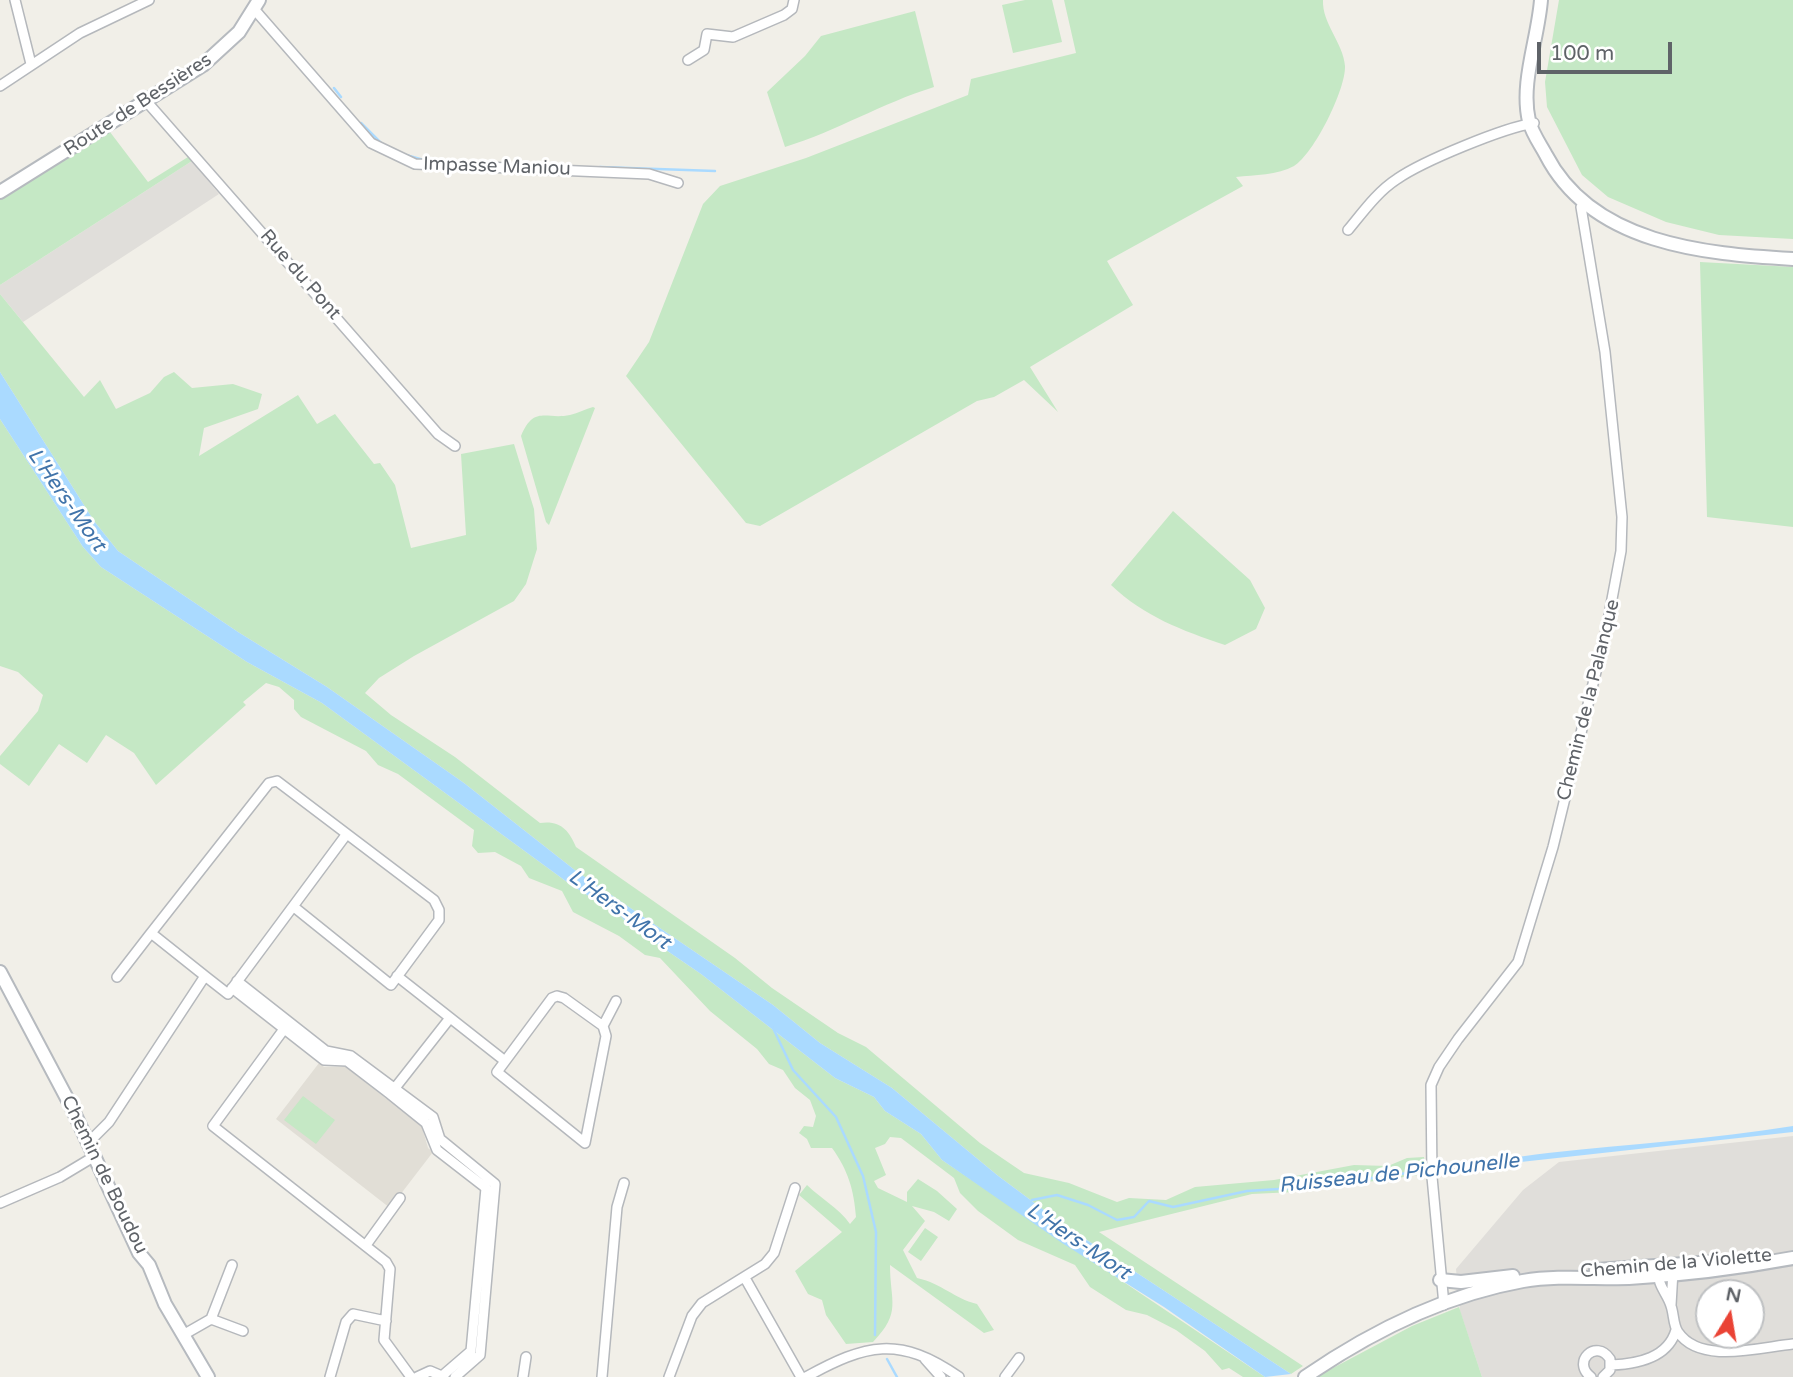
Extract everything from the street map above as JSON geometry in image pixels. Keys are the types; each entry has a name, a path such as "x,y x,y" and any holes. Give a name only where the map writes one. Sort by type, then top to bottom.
{"street":[{"path":"15,0 31,64"},
{"path":"0,86 80,33 149,0"},
{"path":"688,60 704,50 708,34 733,37 784,15 792,9 794,0"},
{"path":"1541,0 1530,74 1533,123 1570,191 1596,212 1666,243 1708,254 1793,259"},
{"name":"Route de Bessières","path":"0,192 147,102 226,47 257,5"},
{"name":"Impasse Maniou","path":"257,5 371,143 389,154 415,164 649,174 678,183"},
{"name":"Rue du Pont","path":"147,102 438,433 454,446"},
{"path":"1348,230 1375,197 1397,179 1454,152 1533,123"},
{"name":"Chemin de la Palanque","path":"1444,1305 1432,1177 1431,1085 1439,1067 1458,1039 1518,962 1550,860 1615,589 1622,517 1605,352 1581,207"},
{"path":"117,977 269,783 277,781 435,900 439,920 391,985 294,907"},
{"path":"151,933 228,994 346,835"},
{"name":"Chemin de Boudou","path":"0,972 95,1156 139,1253 149,1265 183,1335 208,1377"},
{"path":"86,1139 95,1136 109,1122 205,976"},
{"path":"397,976 505,1061"},
{"path":"235,985 287,1026 324,1060 347,1061 433,1117 440,1139 495,1184 480,1355 455,1377"},
{"path":"557,996 564,998 603,1026 606,1036 585,1143 497,1072 505,1061 552,998 557,996"},
{"path":"603,1026 616,1001"},
{"path":"392,1091 450,1018"},
{"path":"287,1026 213,1126 366,1245 390,1269 384,1339 411,1377"},
{"path":"392,1091 426,1123 437,1150 486,1188 471,1352 443,1376 430,1371 417,1377"},
{"path":"0,1203 60,1177 95,1156"},
{"path":"602,1377 617,1207 624,1184"},
{"path":"669,1377 692,1316 702,1303 745,1278 765,1264 774,1253 795,1188"},
{"path":"366,1245 400,1198"},
{"name":"Chemin de la Violette","path":"1440,1280 1461,1282 1670,1270 1793,1256"},
{"path":"183,1335 211,1319 232,1265"},
{"path":"1611,1365 1629,1364 1660,1354 1673,1341 1676,1330 1671,1305 1670,1270"},
{"name":"Chemin de la Violette","path":"1444,1305 1506,1285 1553,1276 1658,1276 1670,1270"},
{"path":"1658,1276 1671,1305"},
{"path":"745,1278 804,1377 865,1349 908,1352 940,1364 959,1377"},
{"path":"1305,1377 1375,1334 1444,1305"},
{"path":"330,1377 346,1322 353,1314 386,1321"},
{"path":"211,1319 243,1331"},
{"path":"1676,1330 1693,1346 1718,1351 1793,1344"},
{"path":"1591,1377 1583,1369 1582,1363 1589,1352 1601,1350 1610,1359 1611,1365 1603,1377"},
{"path":"523,1377 526,1357"},
{"path":"1005,1377 1019,1358"},
{"path":"925,1359 941,1377"}],"shaded area":[{"path":"192,161 219,194 23,322 0,294 0,285"},
{"path":"319,1063 324,1067 346,1067 422,1127 428,1148 433,1152 390,1208 276,1119"},
{"path":"1793,1136 1793,1377 1482,1377 1460,1311 1456,1269 1523,1190 1559,1162"}],"green space":[{"path":"1025,0 1052,0 1062,42 1013,53 1002,5"},
{"path":"1064,0 1323,0 1326,17 1341,49 1345,66 1335,105 1311,149 1294,166 1273,173 1236,177 1243,186 1107,261 1133,305 1030,367 1058,412 1024,380 994,397 977,401 760,526 746,523 626,376 649,342 703,204 720,186 806,158 968,95 971,79 1076,53"},
{"path":"1559,0 1793,0 1793,239 1719,235 1666,222 1608,197 1582,175 1547,107 1545,82"},
{"path":"915,11 934,87 785,147 767,92 805,56 821,36"},
{"path":"110,132 148,182 188,157 192,161 0,285 0,200"},
{"path":"1700,262 1793,267 1793,527 1707,517"},
{"path":"0,294 84,397 100,380 116,409 150,393 164,377 174,372 192,388 233,384 262,394 258,409 204,428 199,456 298,395 317,424 335,414 374,464 380,463 395,485 411,548 466,535 461,454 514,444 534,509 537,549 526,584 514,601 414,656 379,678 365,693 391,715 455,757 540,823 553,823 563,828 576,847 735,958 772,988 838,1033 866,1047 980,1143 1024,1173 1069,1183 1117,1202 1129,1198 1166,1200 1195,1187 1274,1180 1354,1165 1388,1166 1407,1158 1424,1157 1426,1174 1294,1192 1252,1194 1099,1232 1303,1366 1291,1374 1064,1225 997,1175 892,1088 820,1043 773,1005 576,871 464,783 327,687 238,632 118,551 94,521 0,372"},
{"path":"595,408 549,525 521,436 526,426 536,417 570,415"},
{"path":"0,419 83,547 101,567 247,662 322,703 567,882 598,902 613,908 628,924 701,974 835,1078 874,1097 885,1111 921,1134 942,1160 1265,1377 1243,1377 1229,1368 1222,1370 1205,1351 1176,1330 1147,1315 1126,1310 1090,1287 1075,1265 1018,1240 978,1211 960,1193 954,1178 901,1138 890,1137 885,1144 875,1148 886,1175 874,1181 878,1188 907,1202 907,1192 918,1179 957,1209 949,1221 934,1212 912,1206 925,1221 903,1250 917,1278 977,1304 994,1330 984,1333 890,1265 892,1306 888,1323 873,1342 846,1344 826,1315 822,1300 808,1294 795,1271 842,1232 799,1195 807,1185 850,1224 856,1217 849,1181 832,1148 811,1148 807,1139 799,1133 804,1126 813,1127 816,1116 810,1100 795,1088 783,1070 769,1064 757,1049 710,1011 660,958 645,955 619,936 573,912 562,891 529,878 521,866 495,852 478,853 472,846 474,830 398,774 378,765 366,751 301,717 294,709 294,700 279,687 266,683 243,702 246,705 156,785 134,753 106,735 87,763 59,744 29,786 0,764 0,756 38,711 43,695 18,672 0,666"},
{"path":"1173,511 1250,580 1265,608 1256,629 1225,645 1150,614 1111,585"},
{"path":"303,1096 335,1120 316,1144 284,1120"},
{"path":"925,1228 938,1237 921,1261 908,1252"},
{"path":"1459,1307 1482,1377 1316,1377 1412,1326"}],"water":[{"name":"L'Hers-Mort","path":"0,372 94,521 118,551 238,632 327,687 464,783 576,871 773,1005 820,1043 892,1088 997,1175 1064,1225 1291,1374 1265,1377 1164,1307 1062,1243 942,1160 921,1134 885,1111 874,1097 835,1078 701,974 628,924 613,908 598,902 567,882 322,703 247,662 101,567 83,547 0,419"},
{"path":"1793,1126 1793,1132 1439,1171 1439,1165 1442,1164 1482,1162"}],"waterway":[{"path":"334,88 341,97"},
{"path":"361,123 382,144"},
{"path":"406,155 427,161"},
{"path":"600,167 715,171"},
{"path":"773,1028 793,1070 836,1117 863,1176 876,1232 875,1335"},
{"name":"Ruisseau de Pichounelle","path":"1032,1200 1057,1195 1088,1205 1117,1220 1134,1217 1149,1201 1173,1207 1247,1191 1310,1187 1428,1170"},
{"path":"887,1359 897,1377"}]}
